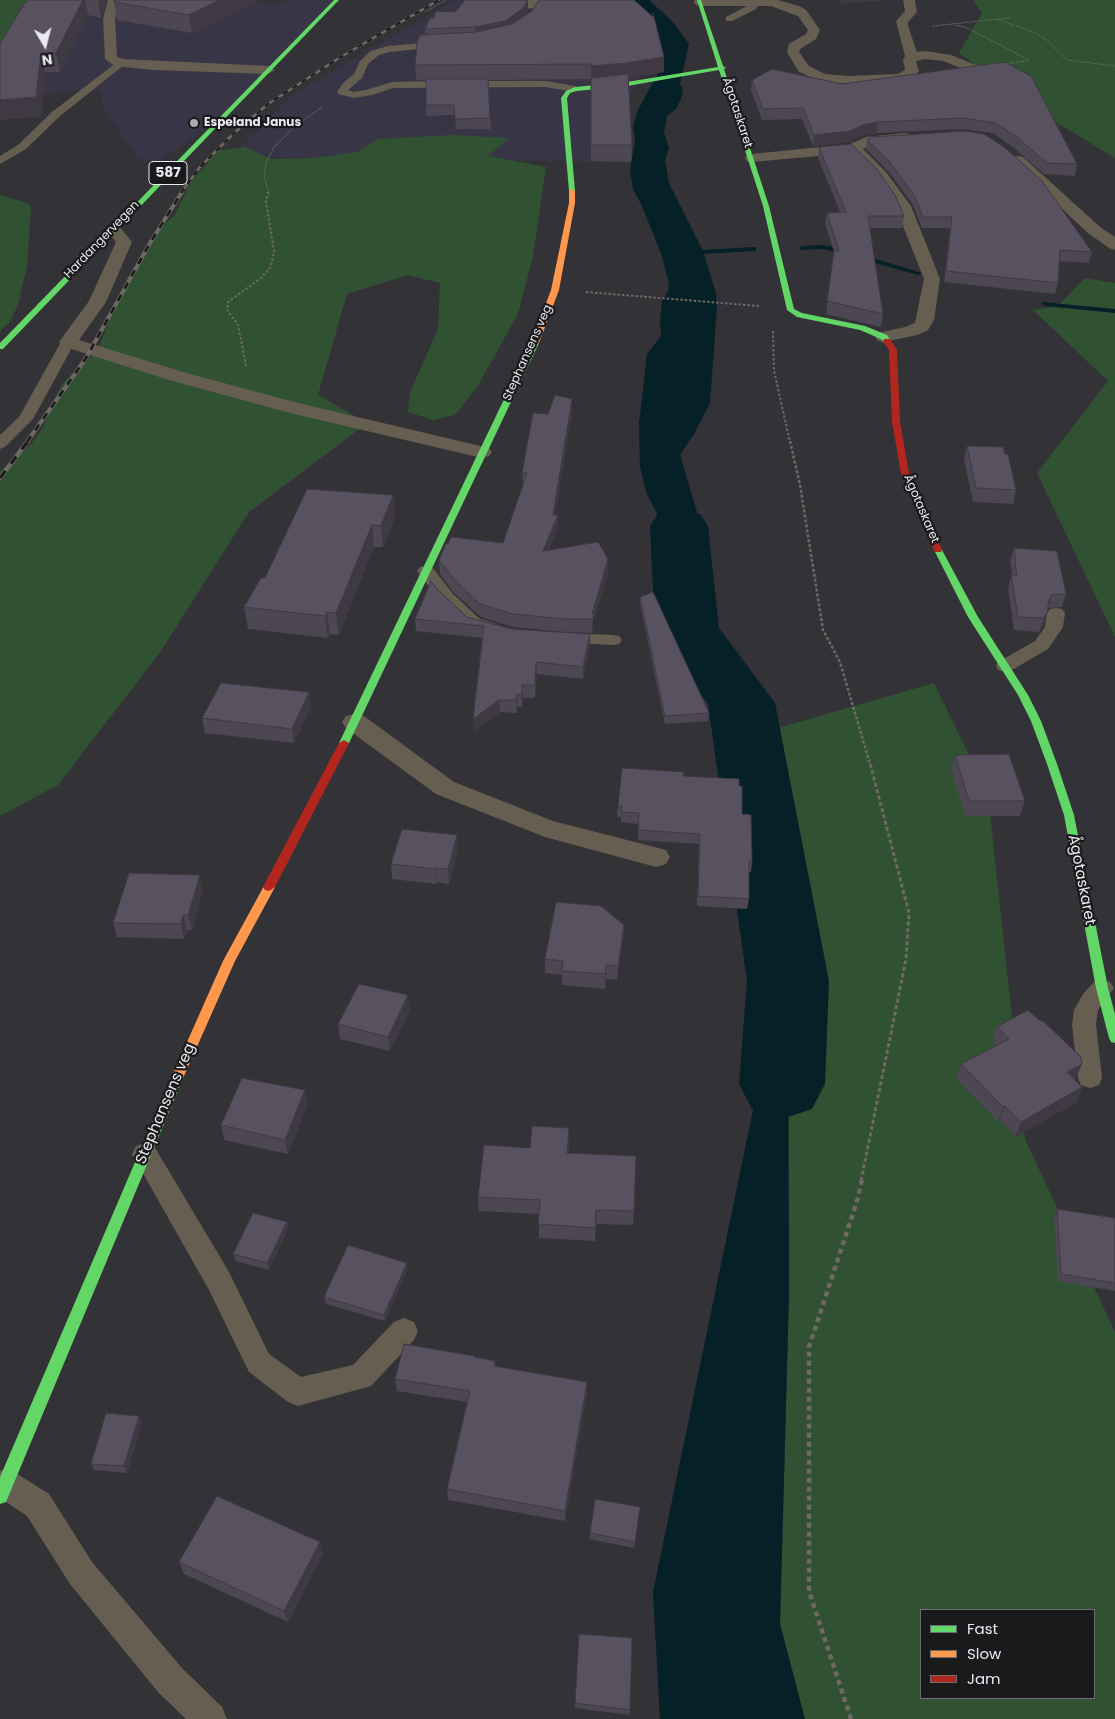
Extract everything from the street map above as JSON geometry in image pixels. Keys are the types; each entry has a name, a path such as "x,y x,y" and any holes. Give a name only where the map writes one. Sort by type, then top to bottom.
{"street":[{"path":"114,0 109,19 111,59 120,63 154,66 268,70"},
{"name":"Hardangervegen","path":"0,347 337,0"},
{"path":"477,0 538,2"},
{"path":"575,89 646,81 723,68 699,1 756,1 786,6 802,14 814,30 812,36 794,47 793,52 804,69 813,74 833,80 899,78 908,75 912,70 909,60 912,57 902,24 902,21 911,12 908,0"},
{"path":"912,57 936,55 976,70"},
{"name":"Ågotaskaret","path":"723,68 780,255 791,310"},
{"name":"Stephansens veg","path":"2,1490 229,961 285,858 355,722 535,342 555,290 572,204 572,176 564,98 568,92 575,89"},
{"name":"Ågotaskaret","path":"752,158 854,148 877,138 915,136"},
{"path":"791,310 800,315 862,328 884,338 922,326 925,320 932,279 903,206 881,175 854,148"},
{"path":"1008,152 1094,230 1115,245"},
{"path":"113,229 124,242 97,302 68,342 290,407 482,452"},
{"name":"Ågotaskaret","path":"884,338 893,350 896,422 905,473 949,574 973,618 1005,666 1036,721 1069,815 1102,988 1115,1038"},
{"path":"355,722 445,788 545,828 656,857"}],"lane":[{"path":"729,19 753,7 756,1"},
{"path":"531,16 538,2"},
{"path":"458,43 419,44 388,48 375,53 364,63 358,76 342,92 354,95 368,93 392,85 436,84 545,84 575,89"},
{"path":"0,161 22,148 56,114 120,63"},
{"path":"0,444 26,419 68,342"},
{"path":"426,571 447,598 474,623 512,634"},
{"path":"1005,666 1042,645 1054,627 1056,613"},
{"path":"548,637 613,640"},
{"path":"1090,1078 1084,1025 1086,1010 1091,1000 1102,988"},
{"path":"145,1154 219,1281 259,1363 298,1392 361,1376 404,1331"},
{"path":"2,1490 38,1505 81,1573 170,1680 210,1719"}],"path":[{"path":"425,12 446,0"},
{"path":"949,25 1009,18"},
{"path":"999,20 1036,33 1049,42 1067,60 1115,66"},
{"path":"902,24 965,27 1030,60 1012,63"},
{"path":"240,393 247,372 238,325 227,310 228,302 262,278 271,267 274,251 266,202 269,194 264,177 266,162 274,147 294,127 342,92"},
{"path":"555,290 720,302"},
{"path":"791,310 773,331 774,370 800,486 822,630 843,672 880,794 909,913 906,959 858,1198 809,1347 809,1590 851,1719"}],"shaded area":[{"path":"49,0 237,0 271,4 298,0 337,0 223,116 161,159 138,159 105,110 100,91 73,91 0,101"},
{"path":"455,0 617,0 660,47 629,96 632,162 231,157 292,95"}],"green space":[{"path":"0,0 48,0 0,54"},
{"path":"973,0 1115,0 1115,158 1041,113 959,53 982,13"},
{"path":"454,135 509,138 488,156 546,167 533,256 518,314 477,387 455,415 433,420 408,412 410,392 438,329 440,283 408,275 347,294 318,395 372,426 366,424 249,512 161,651 58,785 0,816 0,471 31,444 42,429 62,384 97,351 126,281 149,241 156,231 174,216 191,181 207,164 214,151 245,147 271,159 314,158 357,152 378,139"},
{"path":"0,195 27,203 31,207 27,266 18,305 9,323 0,331"},
{"path":"1085,278 1115,283 1115,637 1037,473 1108,381 1033,310 1058,306"},
{"path":"934,683 988,794 1025,1139 1115,1332 1115,1719 805,1719 780,1624 789,1294 788,981 747,737"}],"water":[{"path":"619,0 649,0 672,21 689,44 680,84 683,90 681,99 676,109 667,116 664,132 669,148 665,161 669,183 703,251 716,293 717,307 710,403 694,434 680,455 702,529 713,605 687,630 670,607 663,582 662,533 658,516 646,492 640,467 639,424 647,354 661,336 662,301 668,291 669,284 662,256 642,206 633,189 630,171 635,140 633,127 637,112 658,73"},
{"path":"788,981 789,1294 780,1624 805,1719 660,1719 653,1592 752,1115"}],"building":[{"path":"28,0 83,0 56,53 41,53 36,97 0,100 0,44"},
{"path":"114,0 220,0 189,15 114,2"},
{"path":"465,0 528,0 522,9 505,21 475,27 425,29 430,18 434,18 436,11 455,12"},
{"path":"539,0 634,0 653,17 653,13 664,57 591,66 591,64 415,65 417,42 420,35 476,32 512,24 532,11"},
{"path":"1005,62 1031,76 1077,164 1047,163 1017,137 995,123 964,118 878,122 862,125 851,131 814,135 803,108 763,109 752,80 772,69 842,84"},
{"path":"628,74 632,145 591,145 591,78"},
{"path":"426,79 488,79 490,118 455,119 454,105 426,105"},
{"path":"964,131 984,134 1004,147 1042,181 1092,252 1060,250 1058,283 946,271 952,217 923,217 914,195 889,161 867,140 872,137"},
{"path":"851,144 876,168 895,195 904,216 868,216 883,314 827,301 834,251 839,251 827,213 846,212 819,147"},
{"path":"555,395 572,399 553,515 558,515 543,551 598,542 608,559 592,614 594,614 593,619 565,619 513,614 480,604 454,579 439,560 446,543 448,544 451,537 503,543 527,473 522,473 533,413 548,414"},
{"path":"967,446 1003,447 1005,454 1008,454 1016,490 976,488"},
{"path":"307,489 393,495 381,526 372,525 336,613 327,612 325,616 244,607 261,578 265,578"},
{"path":"1014,548 1057,551 1066,594 1052,595 1049,600 1047,613 1043,618 1018,617 1011,575 1017,576"},
{"path":"431,581 467,617 512,629 590,634 583,667 536,662 535,685 522,685 522,694 517,694 516,700 499,700 473,719 484,626 415,619"},
{"path":"653,592 709,713 665,716 640,597"},
{"path":"221,683 309,692 292,729 202,718"},
{"path":"1009,754 1025,801 969,801 955,755"},
{"path":"622,768 684,772 683,776 739,779 739,786 742,786 742,814 751,815 752,862 749,861 749,899 698,896 700,834 638,830 639,813 621,812 622,806 618,806"},
{"path":"402,829 457,835 448,869 391,864"},
{"path":"129,873 200,875 188,915 183,915 181,924 113,923"},
{"path":"556,902 601,906 624,925 618,966 606,965 605,974 562,971 563,961 545,959"},
{"path":"359,984 408,995 388,1037 338,1024"},
{"path":"1028,1010 1040,1021 1043,1021 1081,1057 1082,1064 1067,1072 1082,1087 1021,1122 1005,1106 1003,1107 961,1064 1009,1039 997,1027"},
{"path":"242,1078 305,1090 285,1140 221,1125"},
{"path":"532,1126 569,1128 567,1153 636,1156 634,1211 596,1210 595,1228 538,1224 540,1200 478,1197 484,1145 530,1148"},
{"path":"1057,1209 1115,1218 1115,1283 1061,1274"},
{"path":"253,1213 287,1222 267,1263 233,1254"},
{"path":"348,1245 407,1263 384,1315 324,1297"},
{"path":"404,1344 495,1361 494,1366 587,1382 565,1511 447,1489 470,1391 395,1379"},
{"path":"106,1413 139,1416 124,1466 91,1464"},
{"path":"217,1496 320,1542 284,1611 179,1562"},
{"path":"595,1499 640,1507 635,1542 590,1533"},
{"path":"579,1634 632,1638 630,1710 575,1703"}],"waterway":[{"path":"802,248 821,247 833,249 918,273"},
{"path":"686,253 753,249"},
{"path":"1045,304 1115,311"},
{"path":"679,526 687,630 741,703 788,981 782,1084"}],"railway":[{"path":"181,193 200,167 233,134 268,104 339,58 439,0"},
{"path":"27,442 86,358 150,243 182,192"},
{"path":"0,478 28,441"}],"traffic: fast":[{"path":"0,347 337,0"},
{"path":"699,0 766,206 791,310 800,315 862,328 884,337 887,341"},
{"path":"572,191 564,98 568,92 575,89 627,84 723,68"},
{"path":"344,743 535,343"},
{"path":"938,550 973,617 1023,695 1036,721 1052,764 1069,815 1102,988 1115,1038"},
{"path":"0,1496 178,1076"}],"traffic: slow":[{"path":"535,343 555,290 572,203 572,191"},
{"path":"178,1076 229,961 269,887"}],"traffic: jam":[{"path":"887,341 893,350 896,422 905,473 938,550"},
{"path":"269,887 344,743"}],"place":[{"name":"Espeland Janus","path":"194,123"}]}
